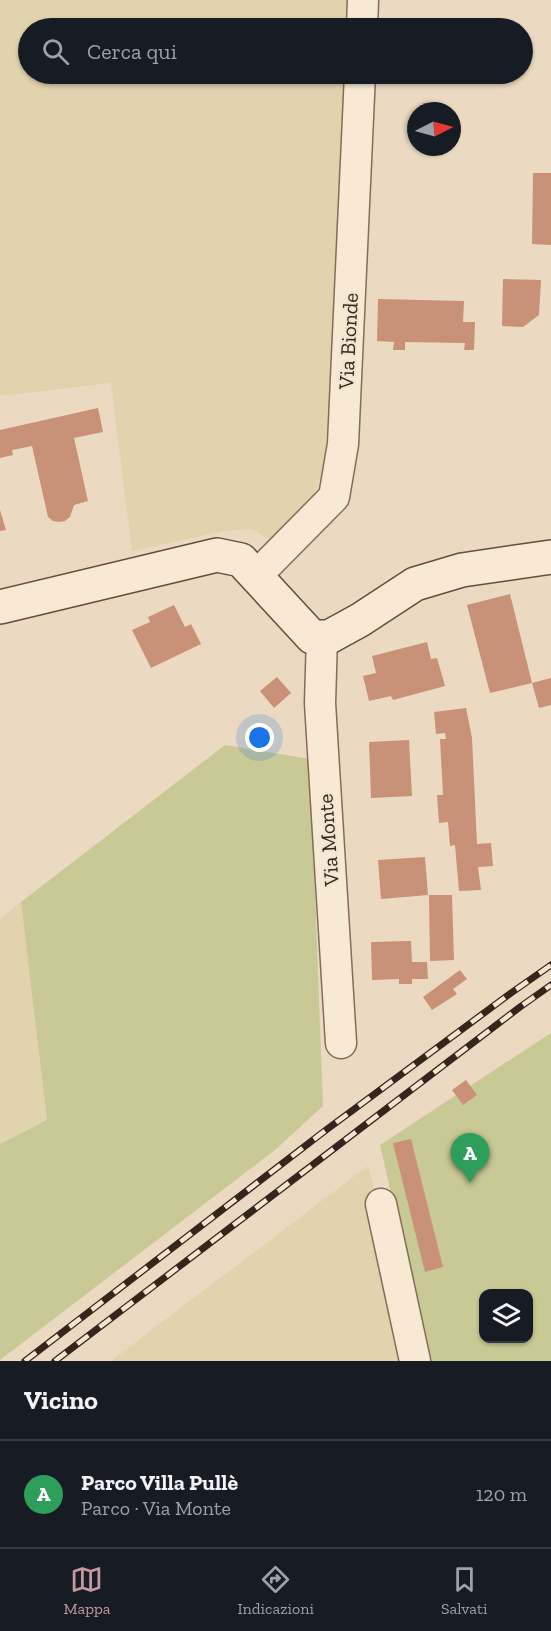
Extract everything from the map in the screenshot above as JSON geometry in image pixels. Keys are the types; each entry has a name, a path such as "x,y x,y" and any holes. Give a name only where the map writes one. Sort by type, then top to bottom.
{"street":[{"path":"362,18 363,0"},
{"name":"Via Bionde","path":"256,576 334,497 343,444 360,84"},
{"path":"0,607 218,555 241,560 317,637 329,637 415,584 462,570 551,556"},
{"name":"Via Monte","path":"317,637 341,1043"},
{"path":"381,1204 415,1361"}],"shaded area":[{"path":"0,0 352,0 351,18 18,18 18,84 348,84 332,395 324,462 312,506 273,542 250,529 224,531 132,551 111,383 0,396"},
{"path":"21,902 47,1120 0,1144 0,919"},
{"path":"368,1166 419,1361 111,1361 316,1205"}],"green space":[{"path":"225,745 310,759 323,1106 275,1150 0,1360 0,1144 47,1120 21,902"},
{"path":"551,1033 551,1361 429,1361 380,1145"}],"building":[{"path":"533,173 551,173 551,245 532,244"},
{"path":"503,279 541,280 539,315 523,327 502,326"},
{"path":"378,299 464,301 463,322 475,322 474,350 464,350 465,343 405,342 405,350 393,350 394,342 377,341"},
{"path":"98,408 103,432 74,438 88,501 74,505 70,517 65,521 53,521 48,517 32,446 12,450 13,455 0,458 0,430"},
{"path":"0,510 6,530 0,531"},
{"path":"510,594 532,683 490,693 467,605"},
{"path":"174,605 185,627 191,624 201,644 151,668 132,630 150,622 148,617"},
{"path":"427,642 431,659 437,658 445,686 393,700 391,696 369,701 363,676 376,673 372,656"},
{"path":"277,677 291,693 274,708 260,691"},
{"path":"551,678 551,705 539,708 532,683"},
{"path":"466,708 472,738 477,844 491,843 493,866 478,867 481,890 459,891 455,845 450,846 448,822 439,823 437,795 443,795 440,739 446,739 445,733 436,734 434,712"},
{"path":"409,740 412,796 371,798 369,742"},
{"path":"425,857 428,895 381,899 378,860"},
{"path":"429,895 452,895 454,960 430,961"},
{"path":"411,941 412,962 427,962 428,979 412,979 412,984 399,984 399,979 372,980 371,942"},
{"path":"460,970 467,979 453,989 457,994 432,1010 423,997"},
{"path":"466,1080 477,1095 463,1105 452,1090"},
{"path":"411,1139 443,1267 425,1272 393,1143"}],"railway":[{"path":"25,1361 326,1130 551,965"},
{"path":"55,1361 551,985"}],"place":[{"name":"Parco Villa Pullè","path":"470,1183"}]}
